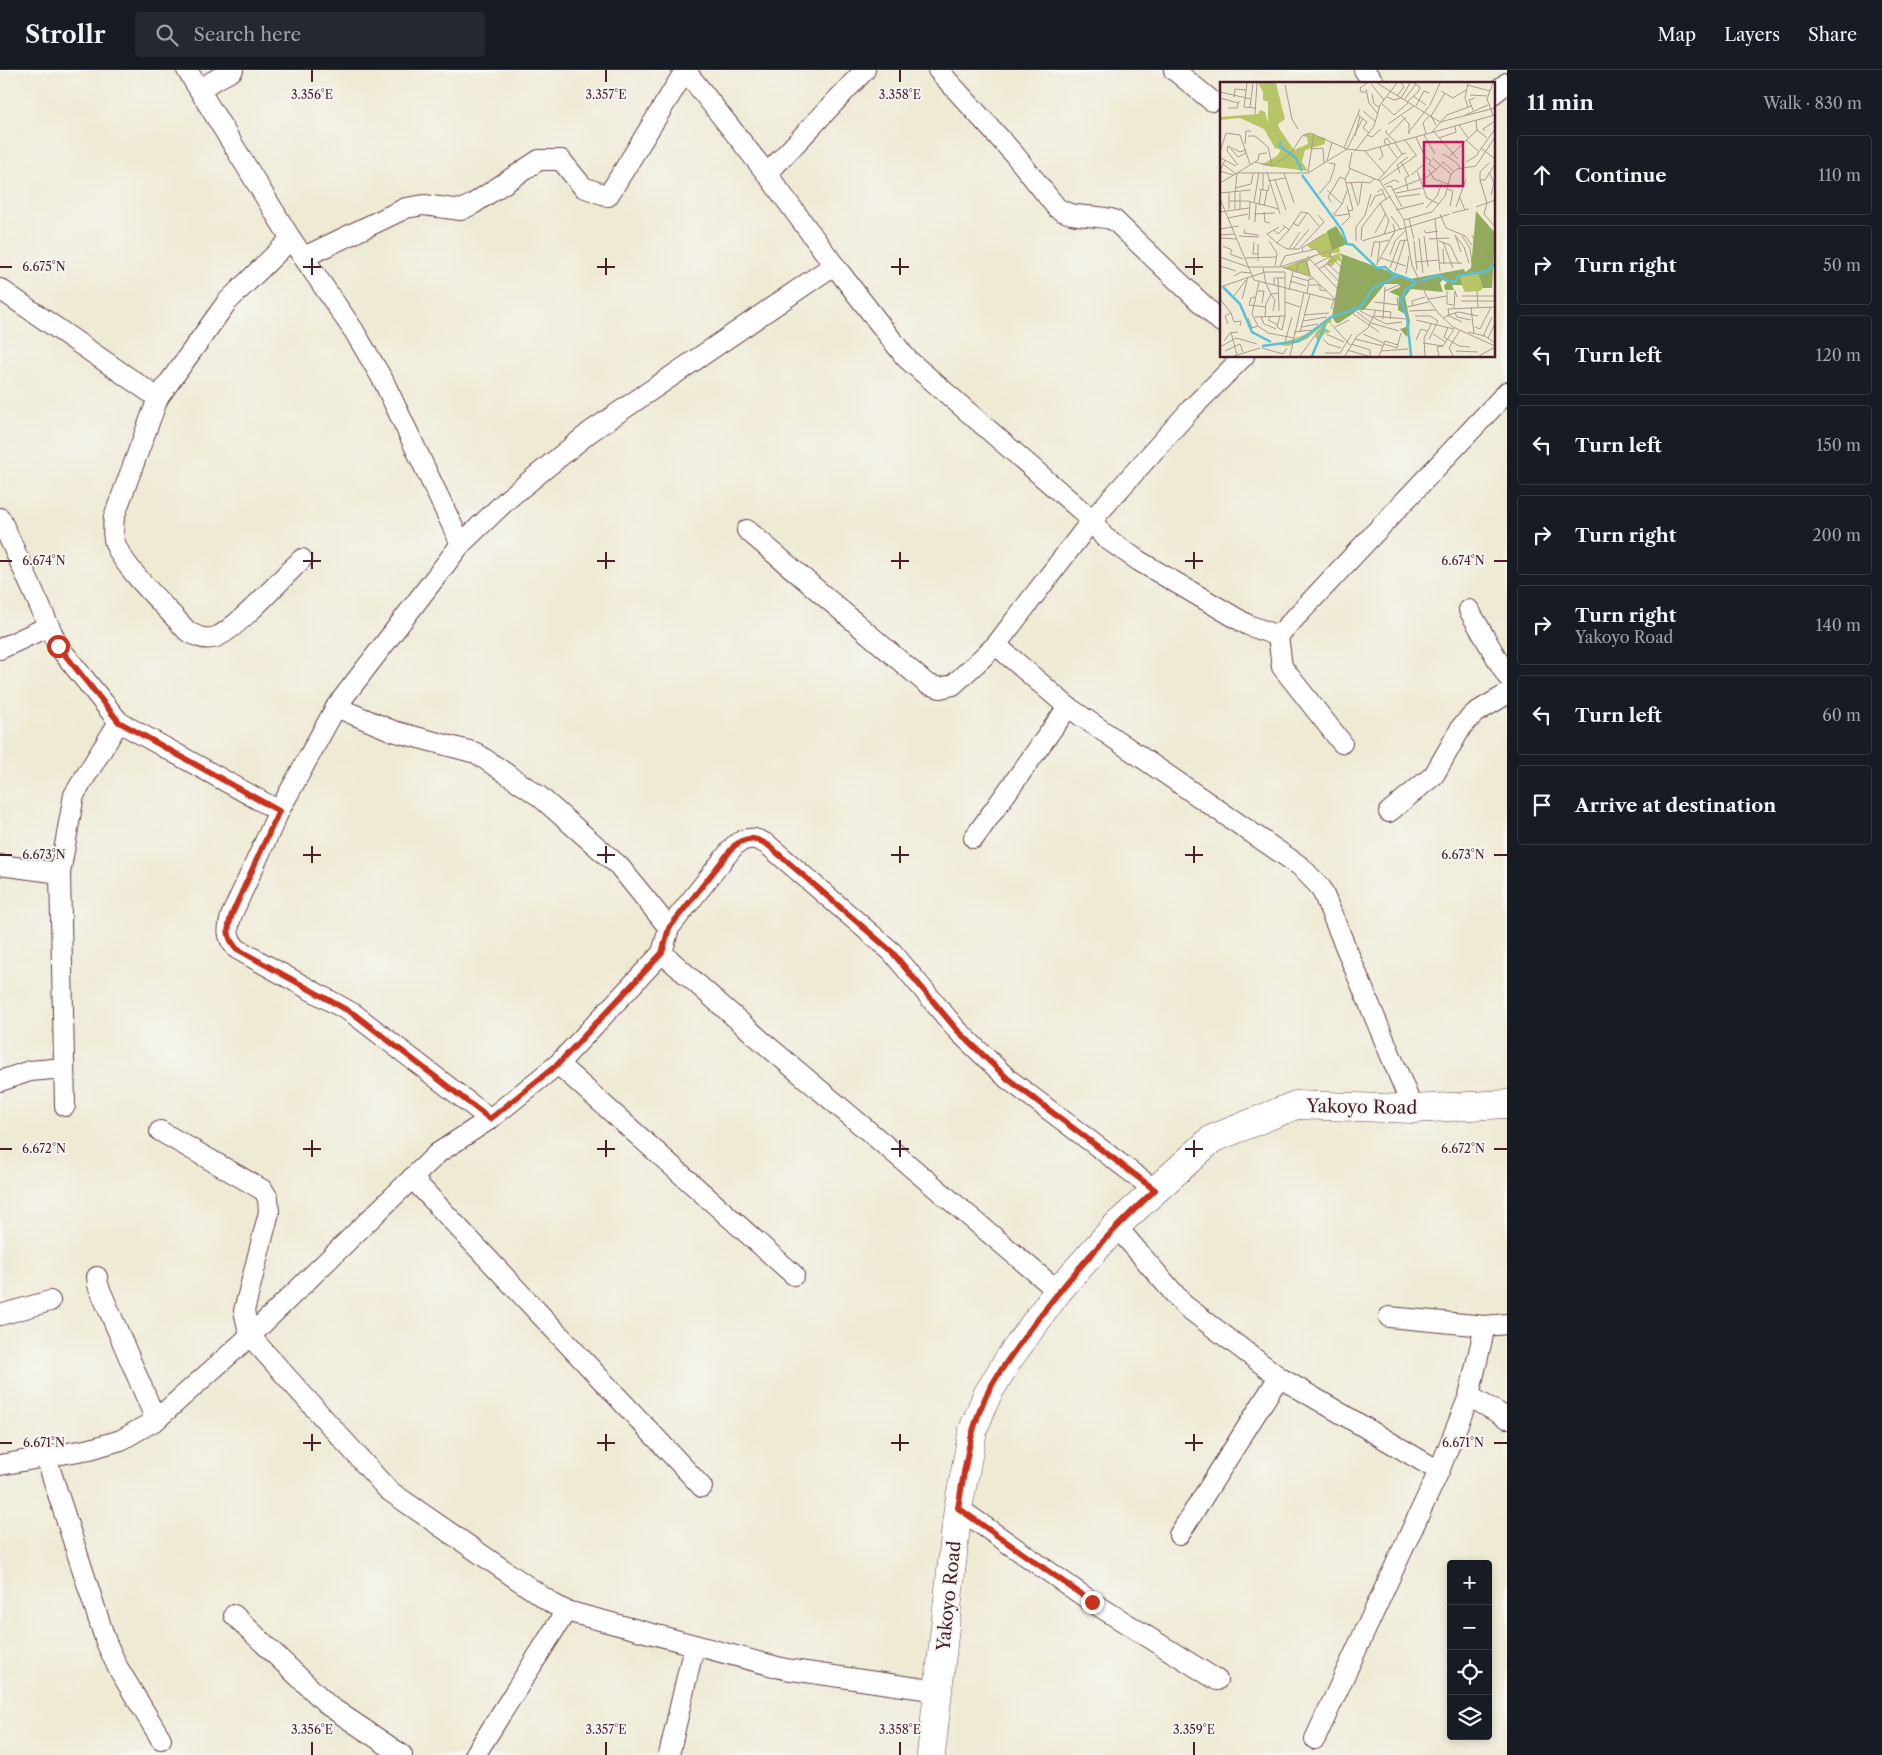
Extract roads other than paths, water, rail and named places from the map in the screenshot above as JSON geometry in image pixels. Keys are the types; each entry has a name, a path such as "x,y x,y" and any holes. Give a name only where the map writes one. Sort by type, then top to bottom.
{"main road":[{"name":"Yakoyo Road","path":"931,1755 958,1508 968,1451 987,1395 1008,1360 1058,1291 1116,1226 1212,1139 1296,1105 1413,1109 1507,1104"}],"street":[{"path":"187,70 291,239 354,331 383,380 461,544"},
{"path":"199,89 232,70"},
{"path":"304,258 406,208 424,205 460,210 473,204 539,160 561,160 582,187 608,196 685,70 767,174 906,358 1092,520 1104,537 1139,562 1248,625 1278,636"},
{"path":"767,174 865,70"},
{"path":"938,70 1014,154 1057,208 1066,214 1101,216 1114,220 1220,321"},
{"path":"1174,70 1212,101"},
{"path":"1364,70 1373,82"},
{"path":"291,239 227,302 158,398 114,517 112,532 117,548 128,565 180,623 200,638 215,638 231,628 302,559"},
{"path":"490,1119 354,1014 237,949 229,940 227,928 232,914 279,811 336,707 461,544 509,498 590,432 834,265"},
{"path":"0,289 158,398"},
{"path":"747,530 927,684 940,688 953,685 996,645 1092,520 1192,408 1242,358"},
{"path":"1278,636 1507,392"},
{"path":"0,518 47,627 58,646 119,722 279,811"},
{"path":"1469,610 1507,676"},
{"path":"0,650 47,627"},
{"path":"1278,636 1282,667 1342,743"},
{"path":"996,645 1068,707 1300,866 1321,888 1413,1109"},
{"path":"1389,812 1434,775 1462,726 1475,713 1507,694"},
{"path":"336,707 394,730 476,753 539,796 619,866 669,928"},
{"path":"974,838 1068,707"},
{"path":"64,1106 60,873 74,795 119,722"},
{"path":"0,1465 90,1449 121,1440 156,1420 250,1336 438,1153 490,1119 558,1064 662,953 669,928 734,846 744,838 757,838 768,845 892,952 957,1030 1008,1079 1155,1190"},
{"path":"0,865 60,873"},
{"path":"662,953 764,1043 1058,1291"},
{"path":"558,1064 794,1275"},
{"path":"0,1080 30,1071 64,1068"},
{"path":"160,1131 263,1190 268,1198 266,1225 244,1311 250,1336 388,1490 523,1585 566,1611 785,1669 938,1691"},
{"path":"412,1178 702,1487"},
{"path":"1116,1226 1184,1305 1279,1377 1438,1471"},
{"path":"97,1277 98,1285 156,1420"},
{"path":"0,1315 50,1302"},
{"path":"1388,1317 1485,1326 1507,1324"},
{"path":"1315,1739 1438,1471 1469,1396 1485,1326"},
{"path":"1179,1535 1279,1377"},
{"path":"1469,1396 1507,1418"},
{"path":"46,1457 106,1642 118,1668 161,1739"},
{"path":"958,1508 1092,1602 1218,1680"},
{"path":"475,1755 566,1611"},
{"path":"234,1615 329,1706 402,1755"},
{"path":"669,1755 694,1646"}]}
